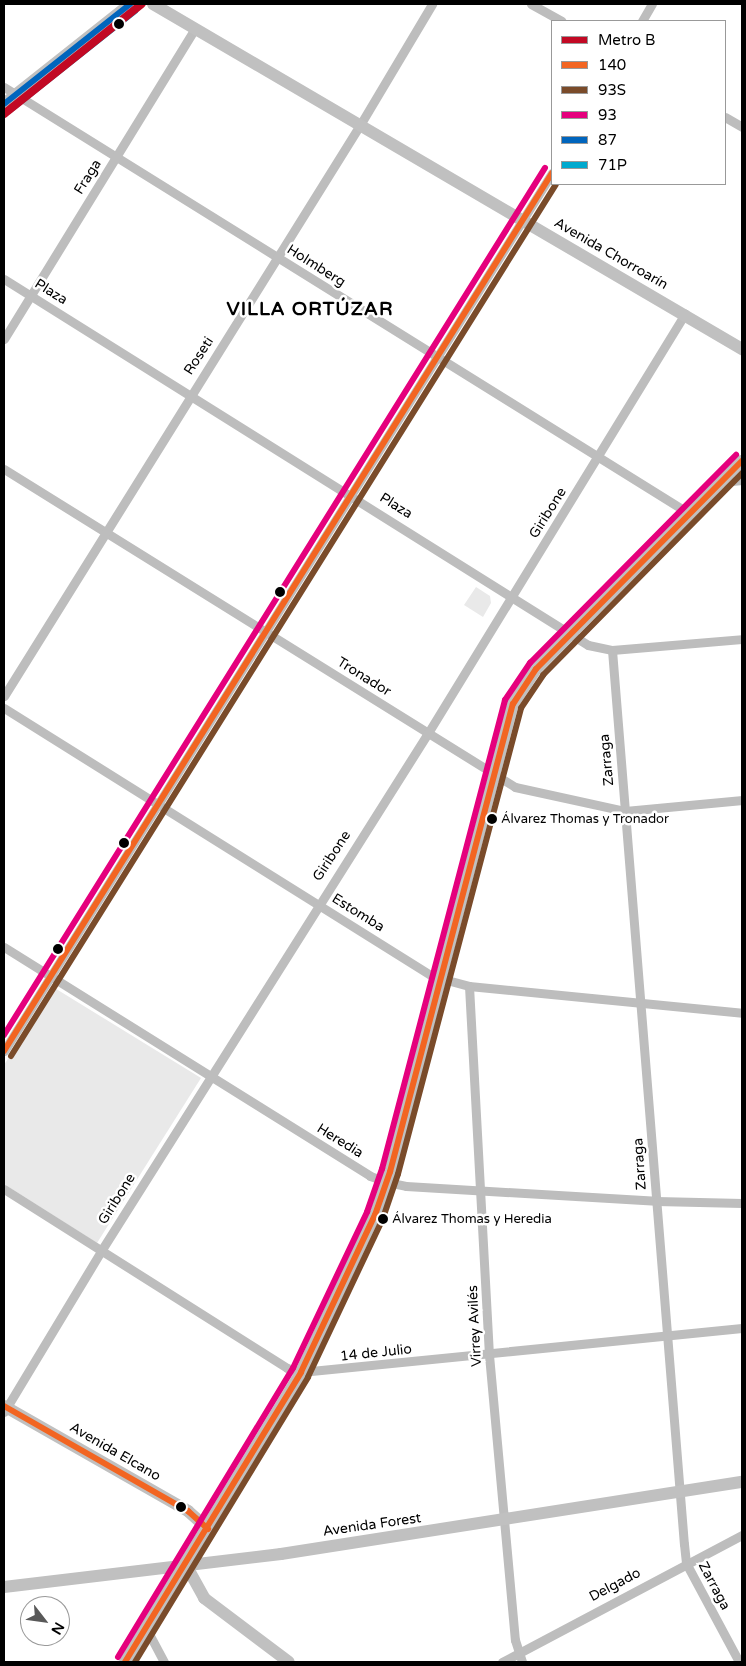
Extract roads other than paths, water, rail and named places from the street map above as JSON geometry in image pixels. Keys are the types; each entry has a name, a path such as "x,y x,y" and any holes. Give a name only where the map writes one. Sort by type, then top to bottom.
{"main road":[{"path":"4,104 130,4"},
{"name":"Avenida Chorroarín","path":"152,4 742,349"},
{"path":"125,1662 186,1565 301,1372 387,1182 495,775 507,720 520,690 536,669 742,461"},
{"name":"Avenida Elcano","path":"5,1409 188,1511 208,1528"},
{"name":"Avenida Forest","path":"4,1588 505,1521 742,1482"},
{"path":"186,1565 204,1598 289,1662"}],"street":[{"name":"Roseti","path":"4,696 190,395 360,126 432,4"},
{"path":"531,4 560,20"},
{"path":"643,20 652,4"},
{"name":"Fraga","path":"4,338 195,29"},
{"name":"Holmberg","path":"4,87 14,96 117,157 598,459 690,514"},
{"path":"726,118 742,127"},
{"path":"4,1051 156,806 353,495 551,175"},
{"name":"Plaza","path":"4,279 596,648 612,650 742,639"},
{"name":"Giribone","path":"5,1409 317,904 428,733 598,459 685,314"},
{"name":"Tronador","path":"4,468 495,775 523,790 625,810 742,800"},
{"path":"722,482 742,480"},
{"name":"Zarraga","path":"612,650 642,1004 666,1336 686,1563 739,1662"},
{"name":"Estomba","path":"4,708 156,806 441,979 469,986 742,1013"},
{"name":"Heredia","path":"4,948 370,1176 387,1182 482,1191 656,1201 742,1203"},
{"name":"Virrey Avilés","path":"469,986 482,1191 489,1355 519,1658"},
{"name":"14 de Julio","path":"4,1189 287,1368 301,1372 489,1355 742,1328"},
{"name":"Delgado","path":"502,1662 519,1658 686,1563 742,1535"},
{"path":"146,1628 164,1662"}],"metro line":[{"name":"B","path":"4,114 142,4"}],"place":[{"name":"Álvarez Thomas y Tronador","path":"492,819"},
{"name":"Álvarez Thomas y Heredia","path":"383,1219"}],"district":[{"name":"VILLA ORTÚZAR","path":"310,310"}]}
